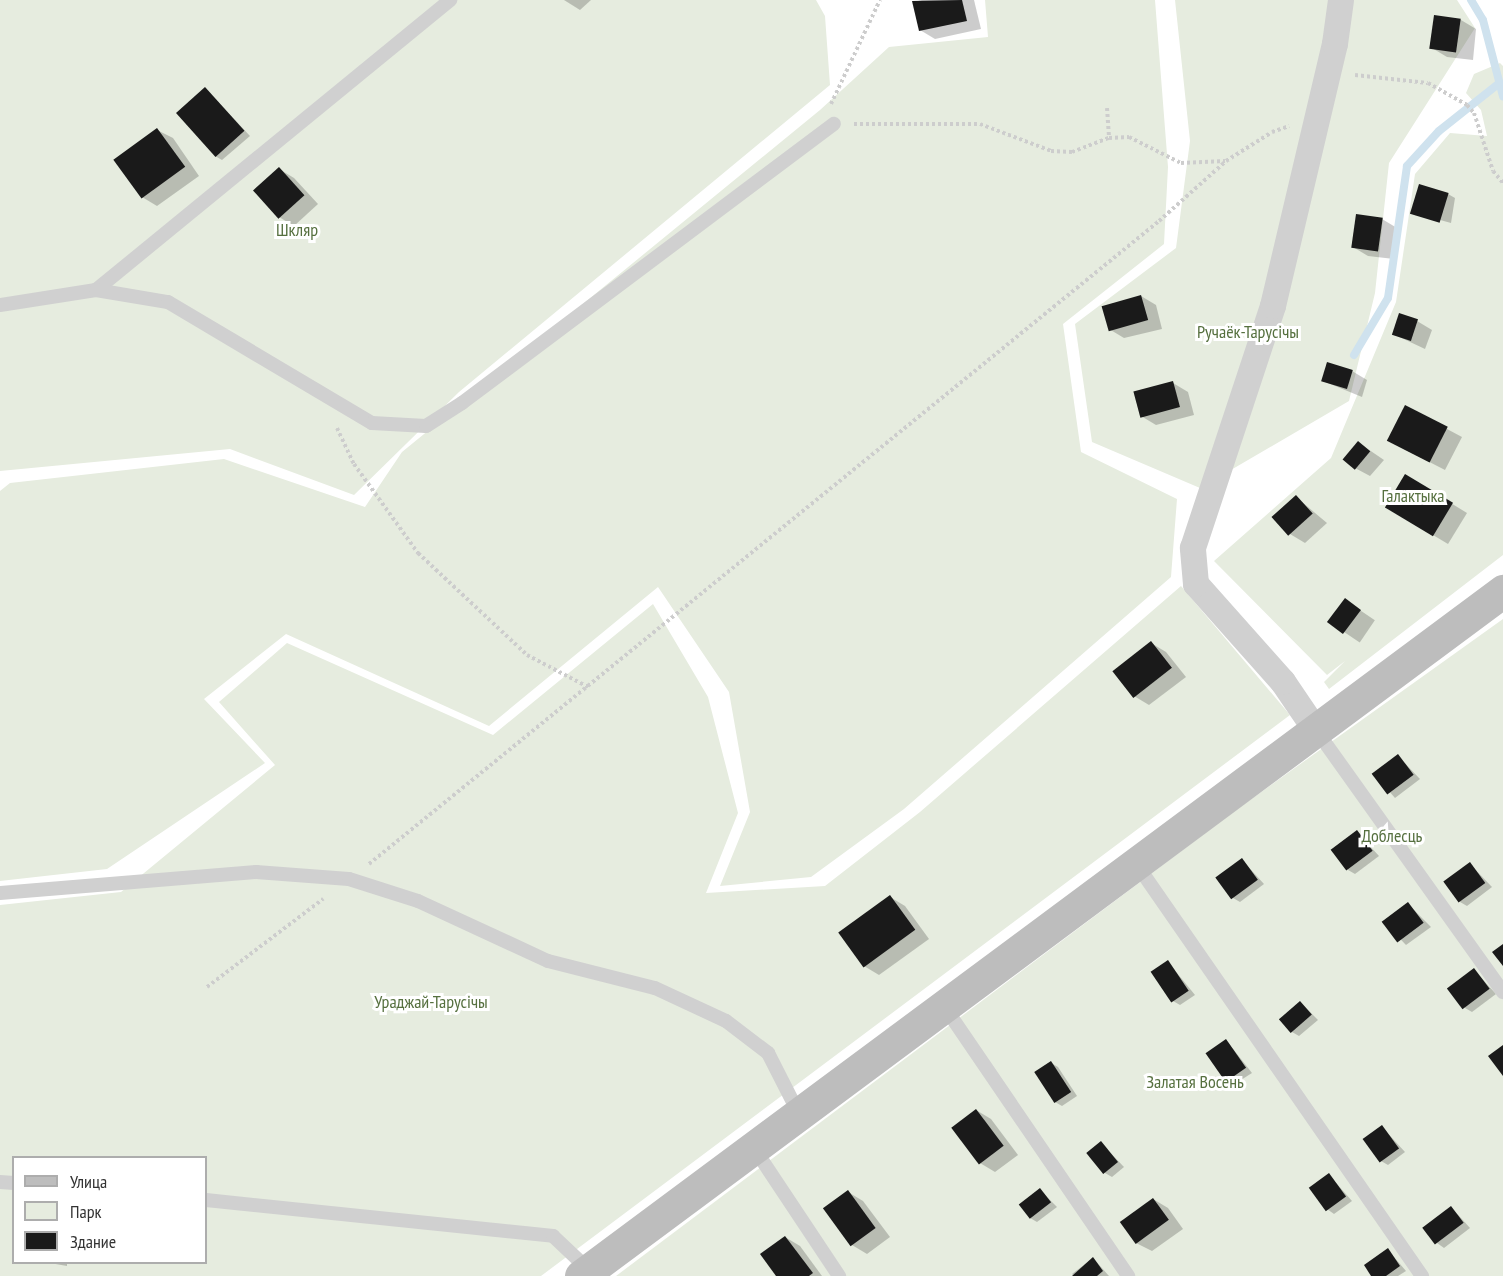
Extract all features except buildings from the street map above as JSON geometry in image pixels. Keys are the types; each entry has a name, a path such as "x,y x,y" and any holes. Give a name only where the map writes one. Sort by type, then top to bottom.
{"street":[{"path":"1315,729 1283,682 1196,584 1193,548 1273,306 1315,117 1328,72 1341,0"},
{"path":"585,1273 943,1004 1503,591"}],"lane":[{"path":"96,290 450,0"},
{"path":"0,305 96,290 168,302 324,398 372,423 426,426 462,403 834,124"},
{"path":"1315,729 1503,992"},
{"path":"1136,862 1422,1276"},
{"path":"0,893 256,872 349,879 418,902 548,961 655,988 726,1021 768,1053 798,1112"},
{"path":"943,1004 1128,1276"},
{"path":"752,1146 838,1276"},
{"path":"207,1200 553,1236 585,1273"}],"path":[{"path":"880,0 837,88 830,108 834,124 980,124 1051,151 1072,152 1109,138 1129,137 1182,163 1226,161"},
{"path":"1328,72 1428,83 1467,105 1474,113 1493,171 1503,183"},
{"path":"1107,108 1109,138"},
{"path":"207,987 349,879 588,687 1159,221 1226,161 1272,132 1315,117"},
{"path":"324,398 354,464 418,553 527,654 588,687"}],"green space":[{"name":"Шкляр","path":"0,0 816,0 825,16 830,85 459,392 354,495 230,449 0,471"},
{"path":"985,0 1155,0 1168,167 1164,244 1063,324 1081,452 1177,499 1171,577 904,809 811,877 720,886 750,812 729,692 658,587 489,726 286,634 204,699 265,763 107,869 0,881 0,491 10,483 224,459 365,507 402,452 820,110 889,47 988,37"},
{"name":"Ручаёк-Тарусічы","path":"1175,0 1457,0 1475,28 1389,163 1375,293 1349,401 1200,488 1092,442 1075,324 1176,248 1190,141"},
{"name":"Галактыка","path":"1500,63 1503,66 1503,555 1329,689 1324,682 1345,661 1327,675 1214,561 1331,458 1396,302 1415,174 1450,133 1487,136 1481,110 1466,93 1474,74"},
{"name":"Ураджай-Тарусічы","path":"1181,586 1290,715 541,1276 0,1276 0,905 121,892 275,765 219,702 287,643 493,735 653,604 708,697 738,813 706,893 825,886 920,812"},
{"name":"Залатая Восень","path":"1503,619 1503,1276 616,1276 1236,810"}],"waterway":[{"path":"1471,0 1483,20 1503,96"},
{"path":"1354,355 1388,298 1407,166 1439,131 1498,84"}],"park label":[{"name":"Доблесць","path":"1392,836"}]}
